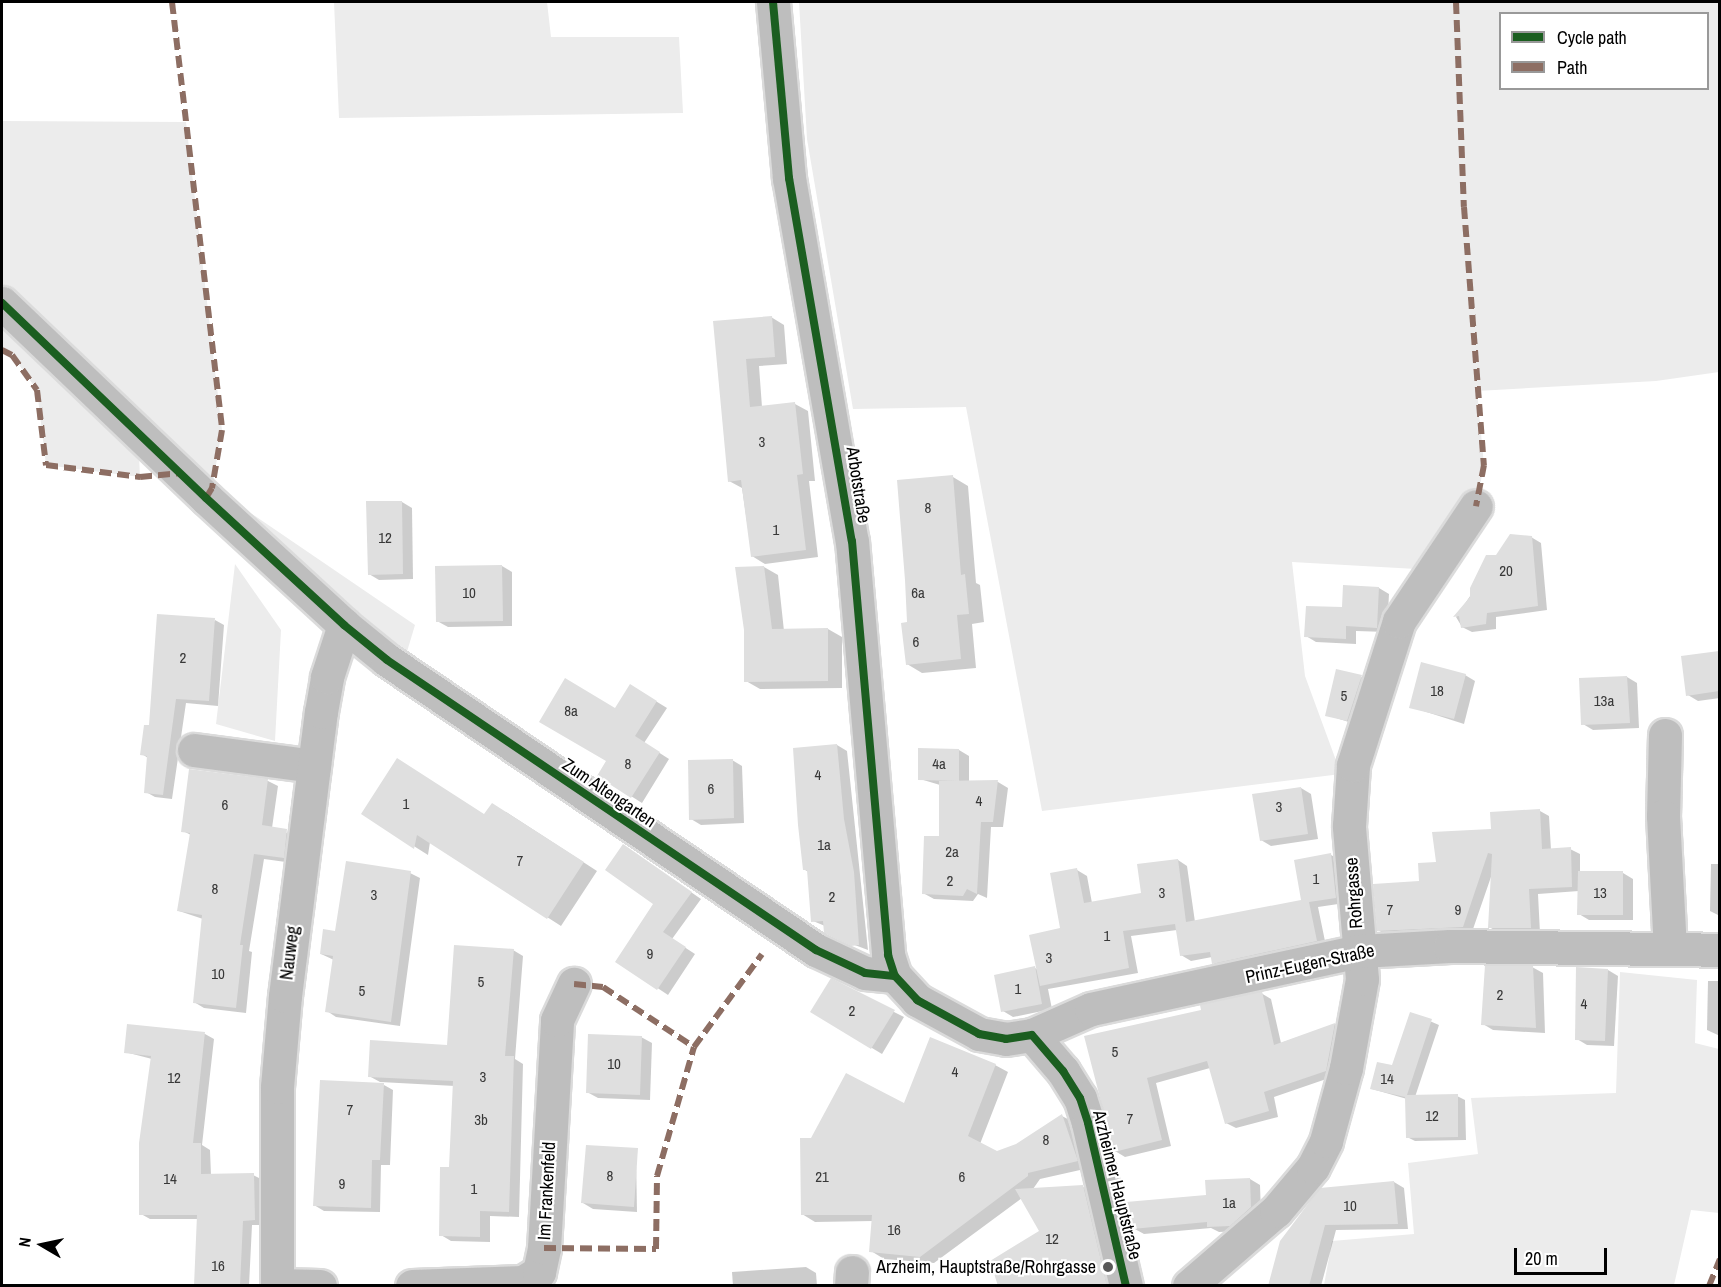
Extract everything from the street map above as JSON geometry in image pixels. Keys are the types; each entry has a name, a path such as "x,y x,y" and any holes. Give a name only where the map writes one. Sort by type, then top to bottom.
{"street":[{"name":"Arbotstraße","path":"773,2 789,178 852,541 884,934 895,976"},
{"name":"Zum Altengarten","path":"2,303 206,498 344,625 387,660 816,950 865,973 895,976"},
{"name":"Rohrgasse","path":"1189,1286 1275,1210 1320,1155 1346,1068 1362,979 1349,826 1353,765 1399,621 1476,506"},
{"name":"Nauweg","path":"277,1285 277,1087 314,766 327,677 344,625"},
{"path":"1665,735 1663,816 1670,949"},
{"path":"194,750 314,766"},
{"name":"Prinz-Eugen-Straße","path":"1032,1035 1091,1009 1360,951 1450,946 1719,950"},
{"path":"895,976 916,1000 972,1031 1006,1039 1032,1035"},
{"name":"Im Frankenfeld","path":"412,1286 523,1282 539,1272 544,1248 557,1020 574,984"},
{"name":"Arzheimer Hauptstraße","path":"1032,1035 1080,1098 1126,1286"},
{"path":"277,1285 320,1286"}],"shaded area":[{"path":"334,2 547,2 551,37 679,37 683,113 339,118"},
{"path":"799,2 1719,2 1719,372 1656,381 1477,391 1484,465 1476,506 1434,570 1292,562 1305,676 1341,774 1042,811 966,407 853,409 807,139"},
{"path":"2,121 186,122 222,430 212,488 138,434 140,477 46,465 37,390 12,355 2,350"},
{"path":"235,510 252,514 415,625 406,655"},
{"path":"235,564 281,630 275,741 216,724"},
{"path":"1620,972 1697,980 1695,1043 1719,1049 1719,1213 1691,1210 1674,1285 1324,1285 1332,1241 1414,1234 1408,1163 1478,1154 1471,1098 1616,1093"}],"building":[{"path":"772,316 775,357 746,359 750,407 795,402 803,474 797,475 806,550 751,557 741,480 728,482 713,321"},
{"path":"953,475 961,575 965,574 969,614 957,615 961,659 906,665 901,623 907,622 905,580 897,480"},
{"path":"366,501 402,501 403,574 368,575"},
{"path":"1510,534 1532,536 1538,606 1487,613 1486,624 1461,628 1459,616 1453,617 1470,597 1470,588 1486,555 1496,555"},
{"path":"502,565 503,621 436,622 435,566"},
{"path":"764,566 772,629 828,628 828,681 744,682 744,630 735,567"},
{"path":"1343,585 1379,587 1377,628 1346,626 1346,639 1304,637 1306,606 1342,607"},
{"path":"157,614 215,618 209,701 176,699 163,795 144,793 147,756 140,755 144,725 149,725"},
{"path":"1719,651 1719,691 1686,696 1681,656"},
{"path":"1421,662 1466,674 1454,719 1409,708"},
{"path":"1336,669 1362,675 1347,721 1325,716"},
{"path":"1627,676 1630,723 1581,725 1579,678"},
{"path":"565,678 615,708 630,684 657,701 635,736 660,752 631,798 597,776 606,761 539,722"},
{"path":"837,744 844,819 854,872 859,945 851,946 824,933 823,921 811,922 807,870 803,870 798,825 793,748"},
{"path":"918,748 959,749 959,781 918,780"},
{"path":"397,758 484,814 492,803 584,862 547,919 417,835 414,849 361,814"},
{"path":"733,759 734,818 689,820 688,760"},
{"path":"189,769 268,779 262,825 287,829 284,858 254,854 240,945 243,945 236,1008 193,1003 202,915 177,911 190,833 181,832"},
{"path":"998,780 993,822 981,822 977,894 967,889 963,896 922,894 924,836 939,836 939,781"},
{"path":"1301,787 1308,834 1260,841 1252,794"},
{"path":"1540,809 1542,849 1571,847 1572,887 1529,889 1531,928 1488,928 1492,854 1488,853 1463,927 1377,931 1373,884 1419,881 1418,863 1436,862 1432,832 1491,829 1490,812"},
{"path":"623,844 692,892 663,932 686,947 657,990 615,962 653,904 605,870"},
{"path":"1331,853 1336,898 1309,902 1317,941 1212,964 1210,952 1180,956 1175,924 1123,931 1129,968 1040,986 1029,935 1060,928 1050,873 1077,868 1084,903 1141,893 1137,864 1178,859 1186,922 1301,900 1294,860"},
{"path":"346,861 411,871 391,1022 325,1012 333,956 320,954 323,929 335,931"},
{"path":"1578,871 1623,871 1623,915 1577,915"},
{"path":"454,945 514,949 505,1056 514,1056 509,1212 480,1211 480,1237 439,1236 440,1167 449,1167 453,1081 368,1077 370,1040 447,1045"},
{"path":"1485,965 1533,966 1536,1028 1481,1025"},
{"path":"1035,966 1042,1004 1001,1012 994,975"},
{"path":"1576,967 1608,969 1605,1041 1575,1040"},
{"path":"831,978 895,1010 871,1049 810,1012"},
{"path":"1262,991 1274,1045 1335,1023 1326,1071 1264,1092 1269,1111 1225,1124 1207,1061 1147,1078 1162,1140 1114,1152 1084,1036 1201,1010 1200,1005"},
{"path":"1410,1012 1432,1019 1407,1095 1458,1094 1458,1137 1406,1138 1405,1097 1370,1089 1377,1062 1392,1065"},
{"path":"127,1024 205,1032 193,1143 201,1143 201,1174 254,1173 255,1220 243,1221 240,1286 194,1286 197,1215 139,1215 139,1143 151,1056 124,1053"},
{"path":"588,1034 642,1036 640,1095 586,1093"},
{"path":"930,1037 996,1064 968,1136 997,1151 1016,1144 1062,1114 1078,1161 1028,1173 1028,1176 920,1257 869,1252 872,1215 801,1215 800,1138 811,1138 846,1073 904,1103"},
{"path":"320,1080 384,1083 380,1160 372,1160 371,1208 313,1206"},
{"path":"586,1145 638,1148 634,1207 581,1203"},
{"path":"1250,1178 1251,1207 1230,1226 1207,1227 1207,1222 1132,1229 1126,1202 1206,1195 1205,1180"},
{"path":"1394,1181 1398,1224 1325,1225 1309,1286 1268,1286 1280,1241 1320,1188"},
{"path":"1083,1185 1107,1286 998,1286 990,1261 1039,1231 1015,1189"}],"marked path":[{"path":"172,2 222,430 212,488 206,498"},
{"path":"1456,2 1464,207 1484,465 1476,506"},
{"path":"2,350 12,355 37,390 46,465 140,477 181,473"},
{"path":"574,984 603,987 694,1047 762,954"},
{"path":"544,1248 656,1249 657,1176 694,1047"},
{"path":"1709,1286 1720,1259"}],"cycle path":[{"path":"773,2 789,178 852,541 888,955 895,976 917,1000 979,1034 1006,1039 1032,1035 1063,1071 1080,1098 1088,1123 1126,1286"},
{"path":"2,303 206,498 344,625 387,660 816,950 865,973 895,976"}],"place":[{"name":"Arzheim, Hauptstraße/Rohrgasse","path":"1108,1267"}]}
